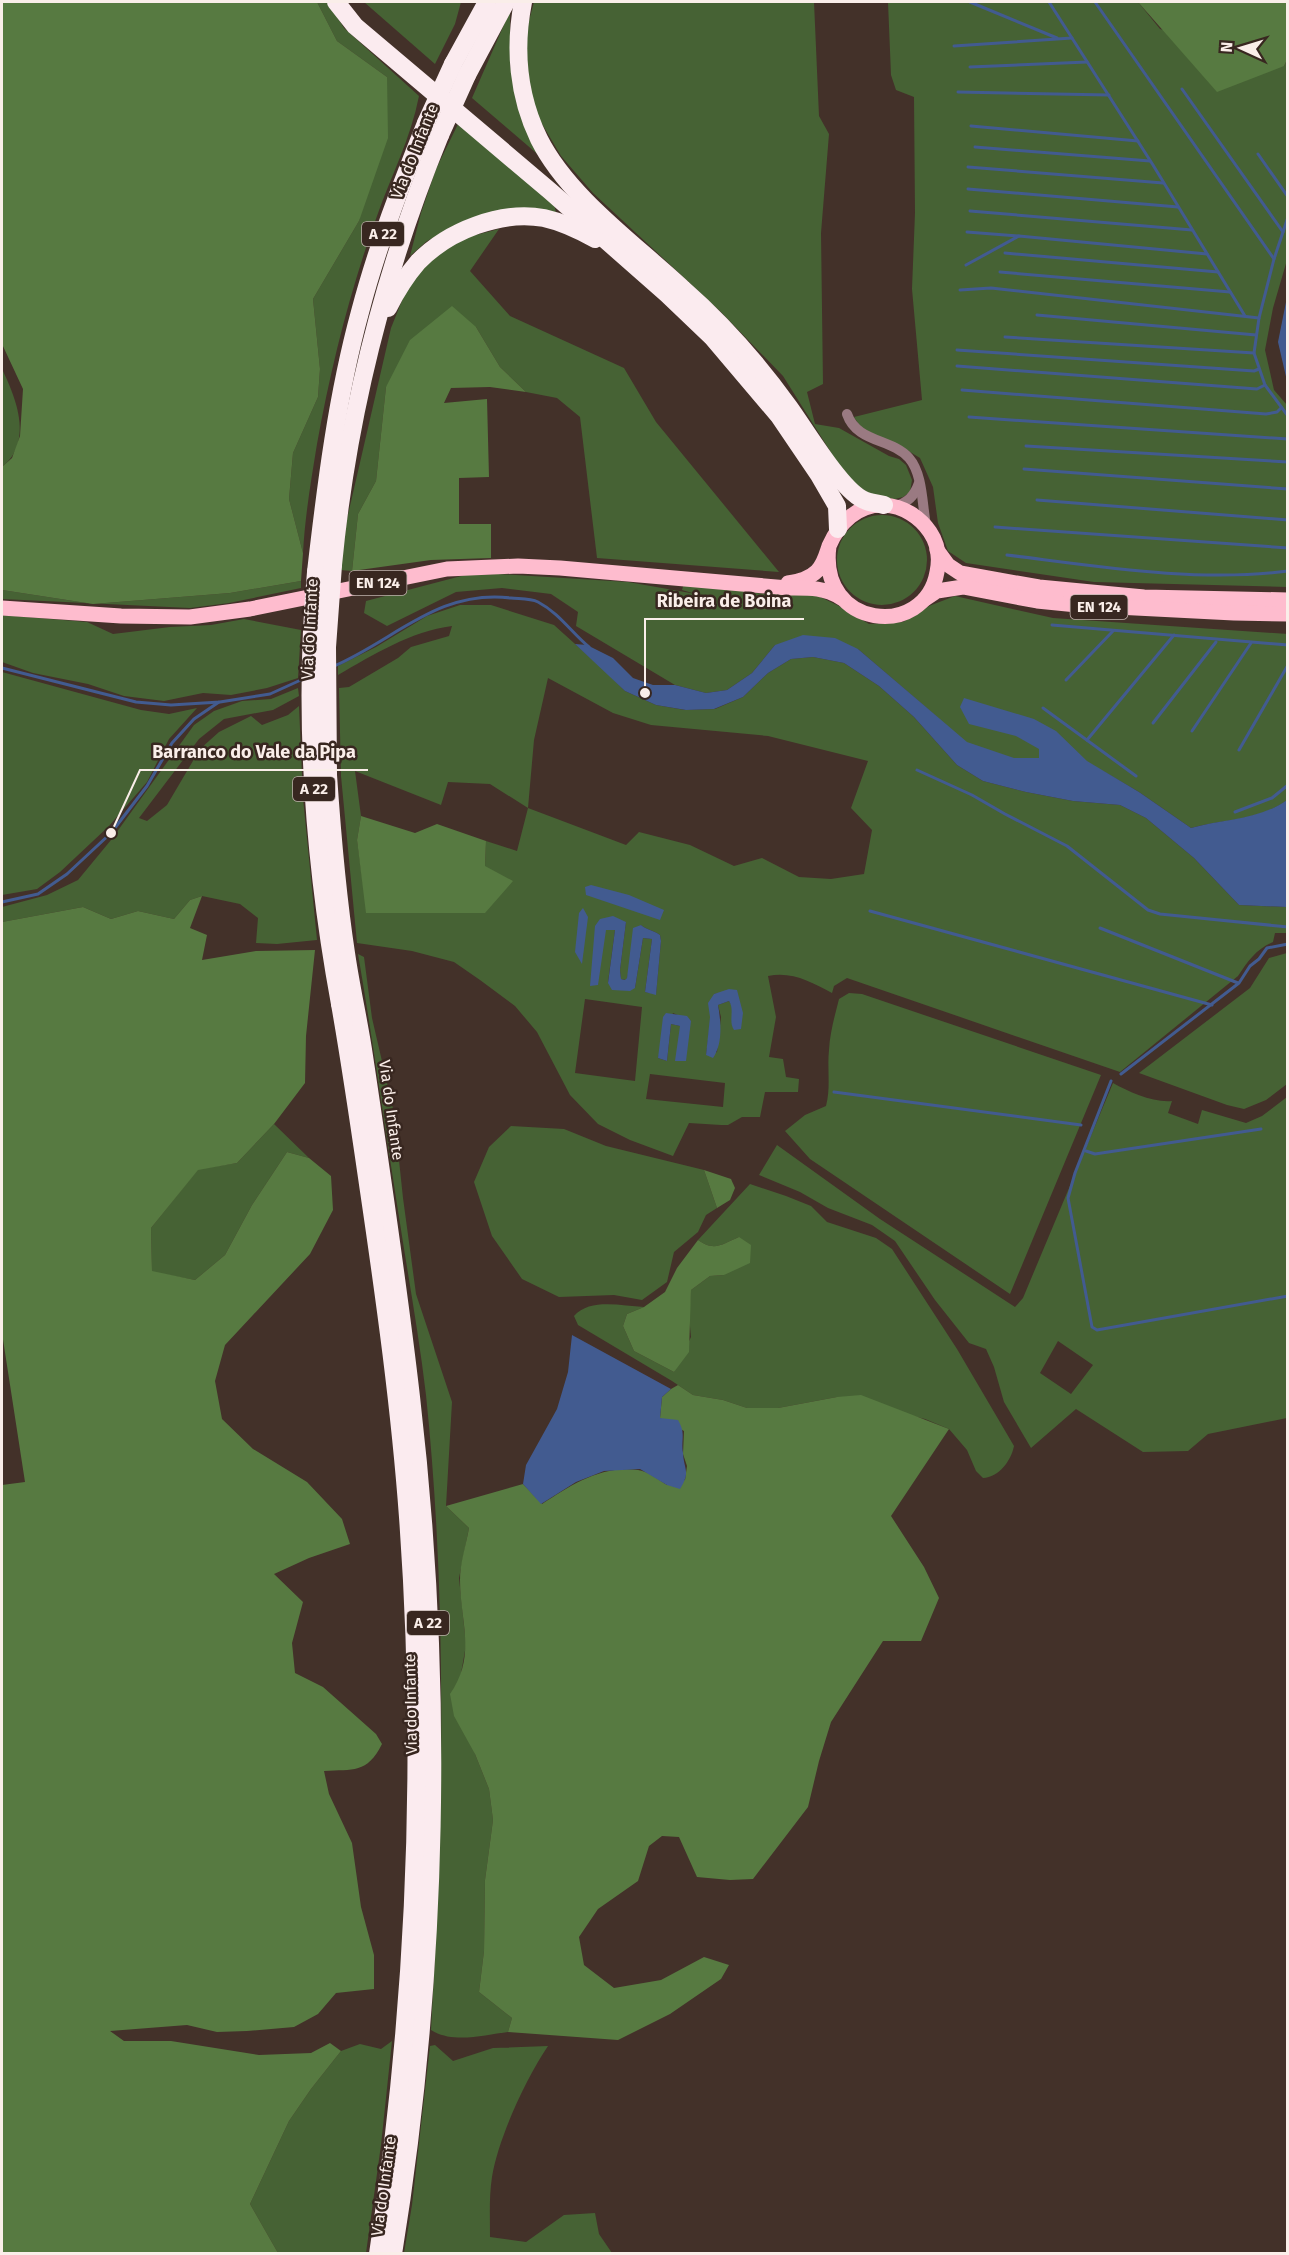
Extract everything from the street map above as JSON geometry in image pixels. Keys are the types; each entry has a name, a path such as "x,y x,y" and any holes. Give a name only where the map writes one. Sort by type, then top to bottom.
{"highway":[{"path":"336,2 355,26 632,263 712,337 779,417 833,496 837,506 838,528"},
{"path":"350,2 378,32 429,73 528,160 614,228 684,290 746,352 849,489 862,499 889,506"},
{"path":"471,29 475,2"},
{"name":"Via do Infante","path":"393,2253 417,2057 428,1906 431,1757 429,1631 420,1484 409,1377 390,1236 347,1000 322,890 312,768 311,661 325,568 345,463 373,340 404,226 440,135 471,29 487,2"},
{"name":"Via do Infante","path":"325,568 333,445 344,380 359,313 381,238 426,123 506,2"},
{"path":"524,2 518,35 518,63 523,94 531,118 551,160 576,190 614,228"},
{"path":"373,340 397,291 417,263 443,242 490,222 526,216 563,224 598,241 632,263"},
{"name":"Via do Infante","path":"347,1000 405,1477 413,1624 416,1748 412,1928 400,2077 378,2253"}],"main road":[{"path":"889,506 916,516 926,525"},
{"name":"EN 124","path":"756,585 781,584 807,578 823,563 838,528 852,515 865,508 889,506"},
{"name":"EN 124","path":"926,525 938,550 948,564 960,573 1039,587 1144,597 1287,600"},
{"name":"EN 124","path":"829,546 827,561 829,574 841,598"},
{"path":"918,605 930,592 937,576 938,550"},
{"name":"EN 124","path":"2,608 121,616 190,617 250,609 447,569 496,566 560,568 824,589 841,598 854,609 868,615 884,617 900,614 918,605 937,591 954,587 1077,605 1287,614"}],"street":[{"path":"847,414 851,425 900,450 909,459 917,471 926,525"},
{"path":"889,506 908,502 915,495 919,483"}],"green space":[{"path":"2,2 317,2 337,41 387,77 388,138 359,221 313,299 320,369 318,397 293,453 289,499 303,553 301,581 230,593 93,604 2,590 2,467 12,458 20,436 23,389 2,344"},
{"path":"317,2 328,2 344,28 419,96 406,142 367,244 342,329 317,444 303,553 289,499 293,453 318,397 320,369 313,299 359,221 387,77 337,41"},
{"path":"364,2 461,2 455,24 435,64"},
{"path":"534,2 814,2 819,116 829,134 821,233 823,384 807,392 815,424 839,428 889,456 899,459 906,465 912,480 910,492 895,499 875,498 847,478 783,376 721,312 593,193 561,156 535,112 527,69 527,28"},
{"path":"888,2 1138,2 1160,29 1284,66 1287,60 1287,260 1273,308 1265,350 1274,390 1287,405 1287,587 1094,582 966,563 948,551 938,523 933,487 920,458 897,444 862,429 854,417 922,400 912,289 915,213 914,97 896,90 891,75"},
{"path":"1138,2 1287,2 1287,60 1284,66 1217,92"},
{"path":"510,11 510,65 523,123 542,158 472,98"},
{"path":"458,124 554,203 556,213 469,219 427,241 410,256 436,169"},
{"path":"499,229 470,271 510,316 624,368 656,422 779,572 597,558 580,417 557,398 526,392 500,367 476,327 386,387 376,481 358,514 352,571 340,570 347,519 391,328 405,293 424,266 456,240"},
{"path":"452,306 476,327 500,367 526,392 490,387 451,388 444,403 487,399 489,477 459,478 459,524 491,524 491,558 431,560 352,571 358,514 376,481 386,387 410,340"},
{"path":"2,369 17,407 20,433 12,457 2,467"},
{"path":"882,515 899,519 914,528 923,543 927,560 923,577 914,592 899,601 882,605 865,601 850,592 841,577 837,560 841,543 850,528 865,519"},
{"path":"498,574 628,582 696,594 682,590 684,583 764,594 812,593 869,624 903,622 929,606 955,596 1053,618 1288,634 1287,800 1253,816 1191,828 1139,792 1103,771 980,759 936,716 858,649 775,645 752,673 727,690 706,693 675,685 576,626 578,612 551,594 502,588 456,592 387,626 364,613 366,601 465,575"},
{"path":"301,581 301,588 229,603 190,608 98,604 230,593"},
{"path":"2,590 87,603 2,599"},
{"path":"460,605 491,605 554,625 625,691 656,705 685,710 715,709 743,697 768,673 791,659 813,657 844,663 879,686 914,717 957,765 983,781 1073,801 1120,805 1146,818 1194,858 1239,905 1287,907 1287,933 1275,933 1273,942 1257,952 1238,976 1120,1072 847,978 834,986 832,993 809,981 793,976 768,976 776,1017 769,1057 783,1059 786,1077 799,1079 798,1092 765,1092 760,1117 742,1117 728,1125 689,1123 673,1156 630,1140 598,1124 570,1095 537,1032 515,1006 454,962 412,951 357,943 341,776 339,688 349,687 398,658 411,647 449,636 452,626 407,638 338,675 338,666 376,647 427,616","holes":["548,678 613,713 651,725 768,736 868,761 851,808 872,830 864,874 831,879 799,877 762,858 734,866 690,845 639,832 626,845 528,808 534,740","355,771 441,805 448,782 490,784 528,808 517,851 486,841 485,866 429,912 367,913 357,840 361,816","626,922 620,970 621,979 626,980 641,925 660,935 656,994 645,992 652,939 643,938 635,988 608,982 615,930 606,929","737,990 732,1026 733,1007 729,1001 718,1005 721,1017 717,1052 706,1055 714,994","585,999 642,1007 635,1081 575,1073","673,1013 691,1021 680,1026 671,1024 667,1061 658,1058","650,1074 725,1083 723,1107 646,1099"]},
{"path":"2,615 87,622 113,634 211,625 244,619 301,630 298,678 267,688 231,695 203,693 164,701 124,696 88,684 33,673 2,662"},
{"path":"2,672 141,710 169,714 197,708 169,739 147,782 109,826 60,872 37,889 2,895"},
{"path":"298,688 299,696 273,710 224,719 199,739 139,818 147,821 167,805 200,749 219,732 251,716 262,725 288,715 299,706 303,798 317,940 277,944 256,943 258,918 240,904 202,896 190,900 174,919 138,911 111,919 83,907 2,922 2,907 47,895 78,880 111,840 194,725 214,711 242,701 271,699"},
{"path":"361,816 415,833 437,824 486,841 485,866 513,881 485,913 366,913 357,840"},
{"path":"202,896 190,928 207,935 202,960 256,951 315,950 306,1036 305,1083 274,1124 237,1163 198,1170 151,1228 152,1271 195,1280 225,1255 252,1205 287,1152 309,1158 331,1176 333,1210 310,1254 225,1345 215,1381 222,1419 253,1449 307,1482 342,1519 350,1544 309,1558 274,1574 303,1602 292,1643 295,1673 323,1687 376,1734 382,1744 371,1761 365,1765 358,1768 324,1771 329,1794 352,1843 361,1907 374,1955 374,1989 336,1993 318,2014 294,2027 217,2032 187,2025 110,2031 124,2041 171,2041 259,2055 311,2053 330,2043 341,2051 289,2121 250,2204 278,2253 2,2253 2,1485 25,1482 2,1333 2,922 83,907 111,919 138,911 174,919 190,900"},
{"path":"1287,953 1287,1084 1266,1100 1244,1109 1139,1073 1250,988 1269,958"},
{"path":"358,954 364,957 372,1018 394,1113 416,1294 452,1402 446,1506 469,1528 459,1578 466,1645 460,1679 475,1754 489,1789 493,1820 485,1880 484,1951 479,1992 512,2018 508,2032 479,2036 449,2037 431,2030 438,1871 441,1712 438,1554 433,1474 420,1350"},
{"path":"849,993 862,994 1101,1075 1010,1294 810,1159 785,1131 805,1115 826,1106 832,1030 839,999"},
{"path":"1113,1083 1150,1099 1172,1101 1168,1113 1198,1124 1202,1110 1246,1123 1262,1116 1287,1097 1287,1418 1208,1434 1188,1451 1143,1452 1076,1409 1031,1448 1004,1402 986,1349 969,1343 935,1300 895,1241 872,1225 828,1208 800,1192 759,1175 777,1145 880,1219 1015,1307 1023,1298","holes":["1058,1341 1093,1365 1071,1394 1040,1373"]},
{"path":"274,1124 309,1158 287,1152 252,1205 225,1255 195,1280 152,1272 151,1228 198,1169 237,1163"},
{"path":"511,1126 564,1129 606,1146 704,1170 717,1208 706,1215 698,1232 674,1252 667,1282 642,1300 614,1295 559,1297 522,1279 492,1236 474,1182 489,1147"},
{"path":"704,1170 731,1179 735,1188 730,1200 717,1208"},
{"path":"750,1184 811,1206 827,1222 876,1238 892,1249 957,1349 1014,1446 1007,1462 999,1471 983,1478 976,1471 967,1450 949,1429 925,1419 837,1397 778,1408 747,1408 723,1400 693,1395 578,1325 574,1316 588,1307 606,1304 644,1307 627,1314 623,1326 634,1351 674,1372 691,1337 689,1316 691,1290 710,1276 724,1275 739,1237 714,1246 698,1240"},
{"path":"739,1237 751,1245 750,1263 724,1275 710,1276 691,1290 689,1352 674,1372 634,1351 623,1326 627,1314 644,1307 665,1292 677,1268 698,1240 714,1246"},
{"path":"678,1385 693,1395 723,1400 747,1408 778,1408 861,1395 949,1429 891,1516 924,1567 939,1598 921,1641 883,1641 831,1722 808,1807 753,1879 730,1880 697,1877 679,1837 662,1836 649,1846 638,1881 598,1909 579,1937 584,1965 614,1988 661,1980 704,1957 729,1965 721,1979 670,2014 618,2040 508,2032 512,2018 479,1992 484,1951 485,1880 493,1820 489,1789 475,1754 454,1716 450,1694 463,1666 465,1652 460,1580 469,1528 446,1506 523,1484 542,1504 587,1478 624,1469 642,1471 667,1485 685,1480 687,1466 683,1454 684,1431 660,1418 662,1397"},
{"path":"392,2041 366,2253 278,2253 250,2204 289,2121 341,2051 360,2044 381,2049"},
{"path":"435,2045 453,2061 493,2048 548,2046 522,2091 500,2145 491,2184 490,2237 526,2242 564,2215 595,2213 599,2234 612,2253 404,2253 412,2205 430,2046"}],"water":[{"path":"1287,297 1287,381 1278,342"},
{"path":"803,635 835,638 858,649 967,742 1014,758 1039,758 1039,749 1016,736 969,724 960,707 964,698 1034,719 1056,731 1087,761 1139,792 1191,828 1265,812 1287,800 1287,907 1239,905 1194,858 1146,818 1120,805 1073,801 983,781 957,765 914,717 879,686 844,663 813,657 791,659 768,673 743,697 714,709 686,710 656,705 625,691 575,644 587,645 613,658 633,678 653,685 675,685 706,693 727,690 752,673 775,645"},
{"path":"591,885 629,895 664,910 660,920 586,895 585,887"},
{"path":"583,908 588,917 582,964 575,952 579,913"},
{"path":"613,916 626,922 621,979 627,978 633,928 641,925 660,935 656,995 645,992 652,939 643,938 635,988 630,991 612,990 608,983 615,930 606,930 598,985 590,986 595,926 600,919"},
{"path":"729,989 737,990 743,1013 741,1029 734,1030 732,1027 729,1001 718,1005 720,1039 713,1058 706,1055 710,1017 708,1003 714,994"},
{"path":"666,1013 687,1016 691,1021 686,1061 675,1061 680,1026 671,1024 667,1061 658,1058 663,1017"},
{"path":"572,1335 671,1389 662,1397 660,1418 678,1420 682,1429 686,1475 680,1489 667,1485 640,1469 604,1471 576,1482 541,1504 523,1484 526,1465 557,1409 568,1372"}],"waterway":[{"path":"970,2 1057,38"},
{"path":"1049,2 1153,165 1245,316"},
{"path":"1095,2 1274,259"},
{"path":"954,46 1072,38"},
{"path":"970,67 1087,62"},
{"path":"1182,89 1283,232"},
{"path":"958,92 1109,95"},
{"path":"971,126 1138,141"},
{"path":"975,147 1150,161"},
{"path":"1258,154 1288,197"},
{"path":"968,167 1163,183"},
{"path":"968,189 1178,207"},
{"path":"970,211 1192,230"},
{"path":"1288,217 1274,259 1259,318 1254,353 1265,385 1288,416"},
{"path":"967,232 1019,236"},
{"path":"966,265 1019,236 1207,254"},
{"path":"1005,253 1218,272"},
{"path":"1000,272 1230,292"},
{"path":"960,290 991,288 1259,318"},
{"path":"1037,315 1256,335"},
{"path":"1005,337 1254,353"},
{"path":"957,350 1254,371 1259,369"},
{"path":"957,366 1257,389 1265,385"},
{"path":"962,390 1266,414 1277,412 1281,408"},
{"path":"969,417 1288,439"},
{"path":"1026,446 1288,462"},
{"path":"1024,469 1288,489"},
{"path":"1037,500 1288,520"},
{"path":"995,527 1288,548"},
{"path":"1007,555 1147,572 1219,575 1288,571"},
{"path":"334,666 439,609 461,601 485,597 538,602 559,617 589,647"},
{"path":"1052,625 1288,645"},
{"path":"1066,680 1113,631"},
{"path":"1087,740 1174,635"},
{"path":"1153,723 1216,642"},
{"path":"1192,731 1251,643"},
{"path":"1239,750 1288,665"},
{"path":"2,668 136,702 171,705 220,702 270,694 303,679"},
{"path":"2,902 38,894 67,874 111,833 147,786 172,743 194,719 219,702"},
{"path":"1043,708 1136,776"},
{"path":"917,770 972,795 1067,846 1148,910 1160,914 1288,927"},
{"path":"1235,812 1272,798 1288,785"},
{"path":"870,911 1212,1005"},
{"path":"1100,928 1238,983"},
{"path":"1121,1074 1239,983 1250,966 1267,948 1288,944"},
{"path":"1111,1081 1075,1173 1068,1198 1092,1327 1097,1330 1288,1296"},
{"path":"834,1092 1081,1125"},
{"path":"1086,1151 1095,1154 1261,1129"}],"place":[{"name":"Ribeira de Boina","path":"645,693"},
{"name":"Barranco do Vale da Pipa","path":"111,833"}]}
